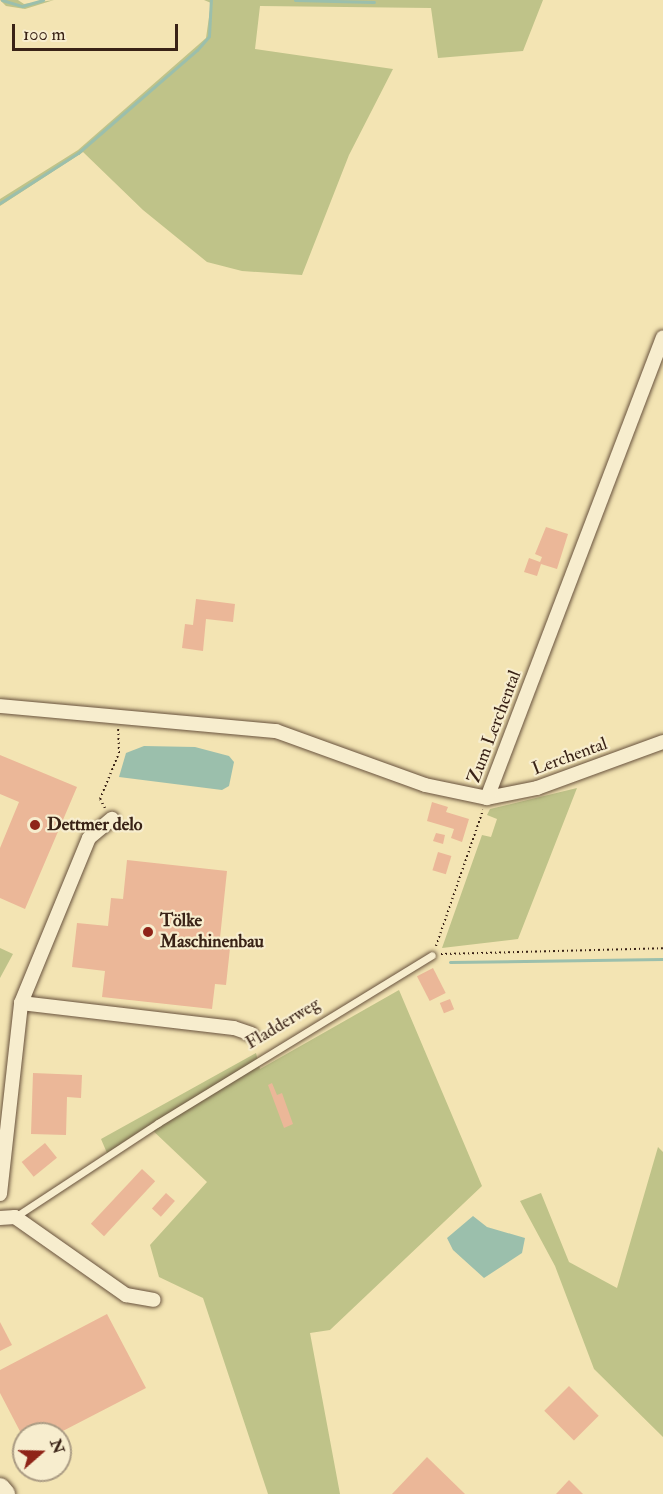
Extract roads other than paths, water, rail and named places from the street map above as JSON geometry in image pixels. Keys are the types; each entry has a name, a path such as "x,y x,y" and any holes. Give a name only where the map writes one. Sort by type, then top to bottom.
{"main road":[{"path":"0,1488 5,1494"}],"street":[{"name":"Zum Lerchental","path":"0,706 118,714 276,731 425,785 487,798 663,337"},
{"name":"Lerchental","path":"487,798 537,788 663,742"},
{"path":"0,1194 21,1003 88,838 112,819"},
{"name":"Fladderweg","path":"21,1003 242,1029 251,1034"},
{"path":"15,1217 126,1295 154,1300"},
{"name":"Fladderweg","path":"0,1218 15,1217"}],"lane":[{"name":"Fladderweg","path":"15,1217 168,1117 432,955"}],"waterway":[{"path":"2,0 22,6 43,0"},
{"path":"0,203 78,153 197,50 209,36 211,0"},
{"path":"295,0 374,2"},
{"path":"450,962 663,959"}],"place":[{"name":"Dettmer delo","path":"35,825"},
{"name":"Tölke Maschinenbau","path":"148,932"}]}
